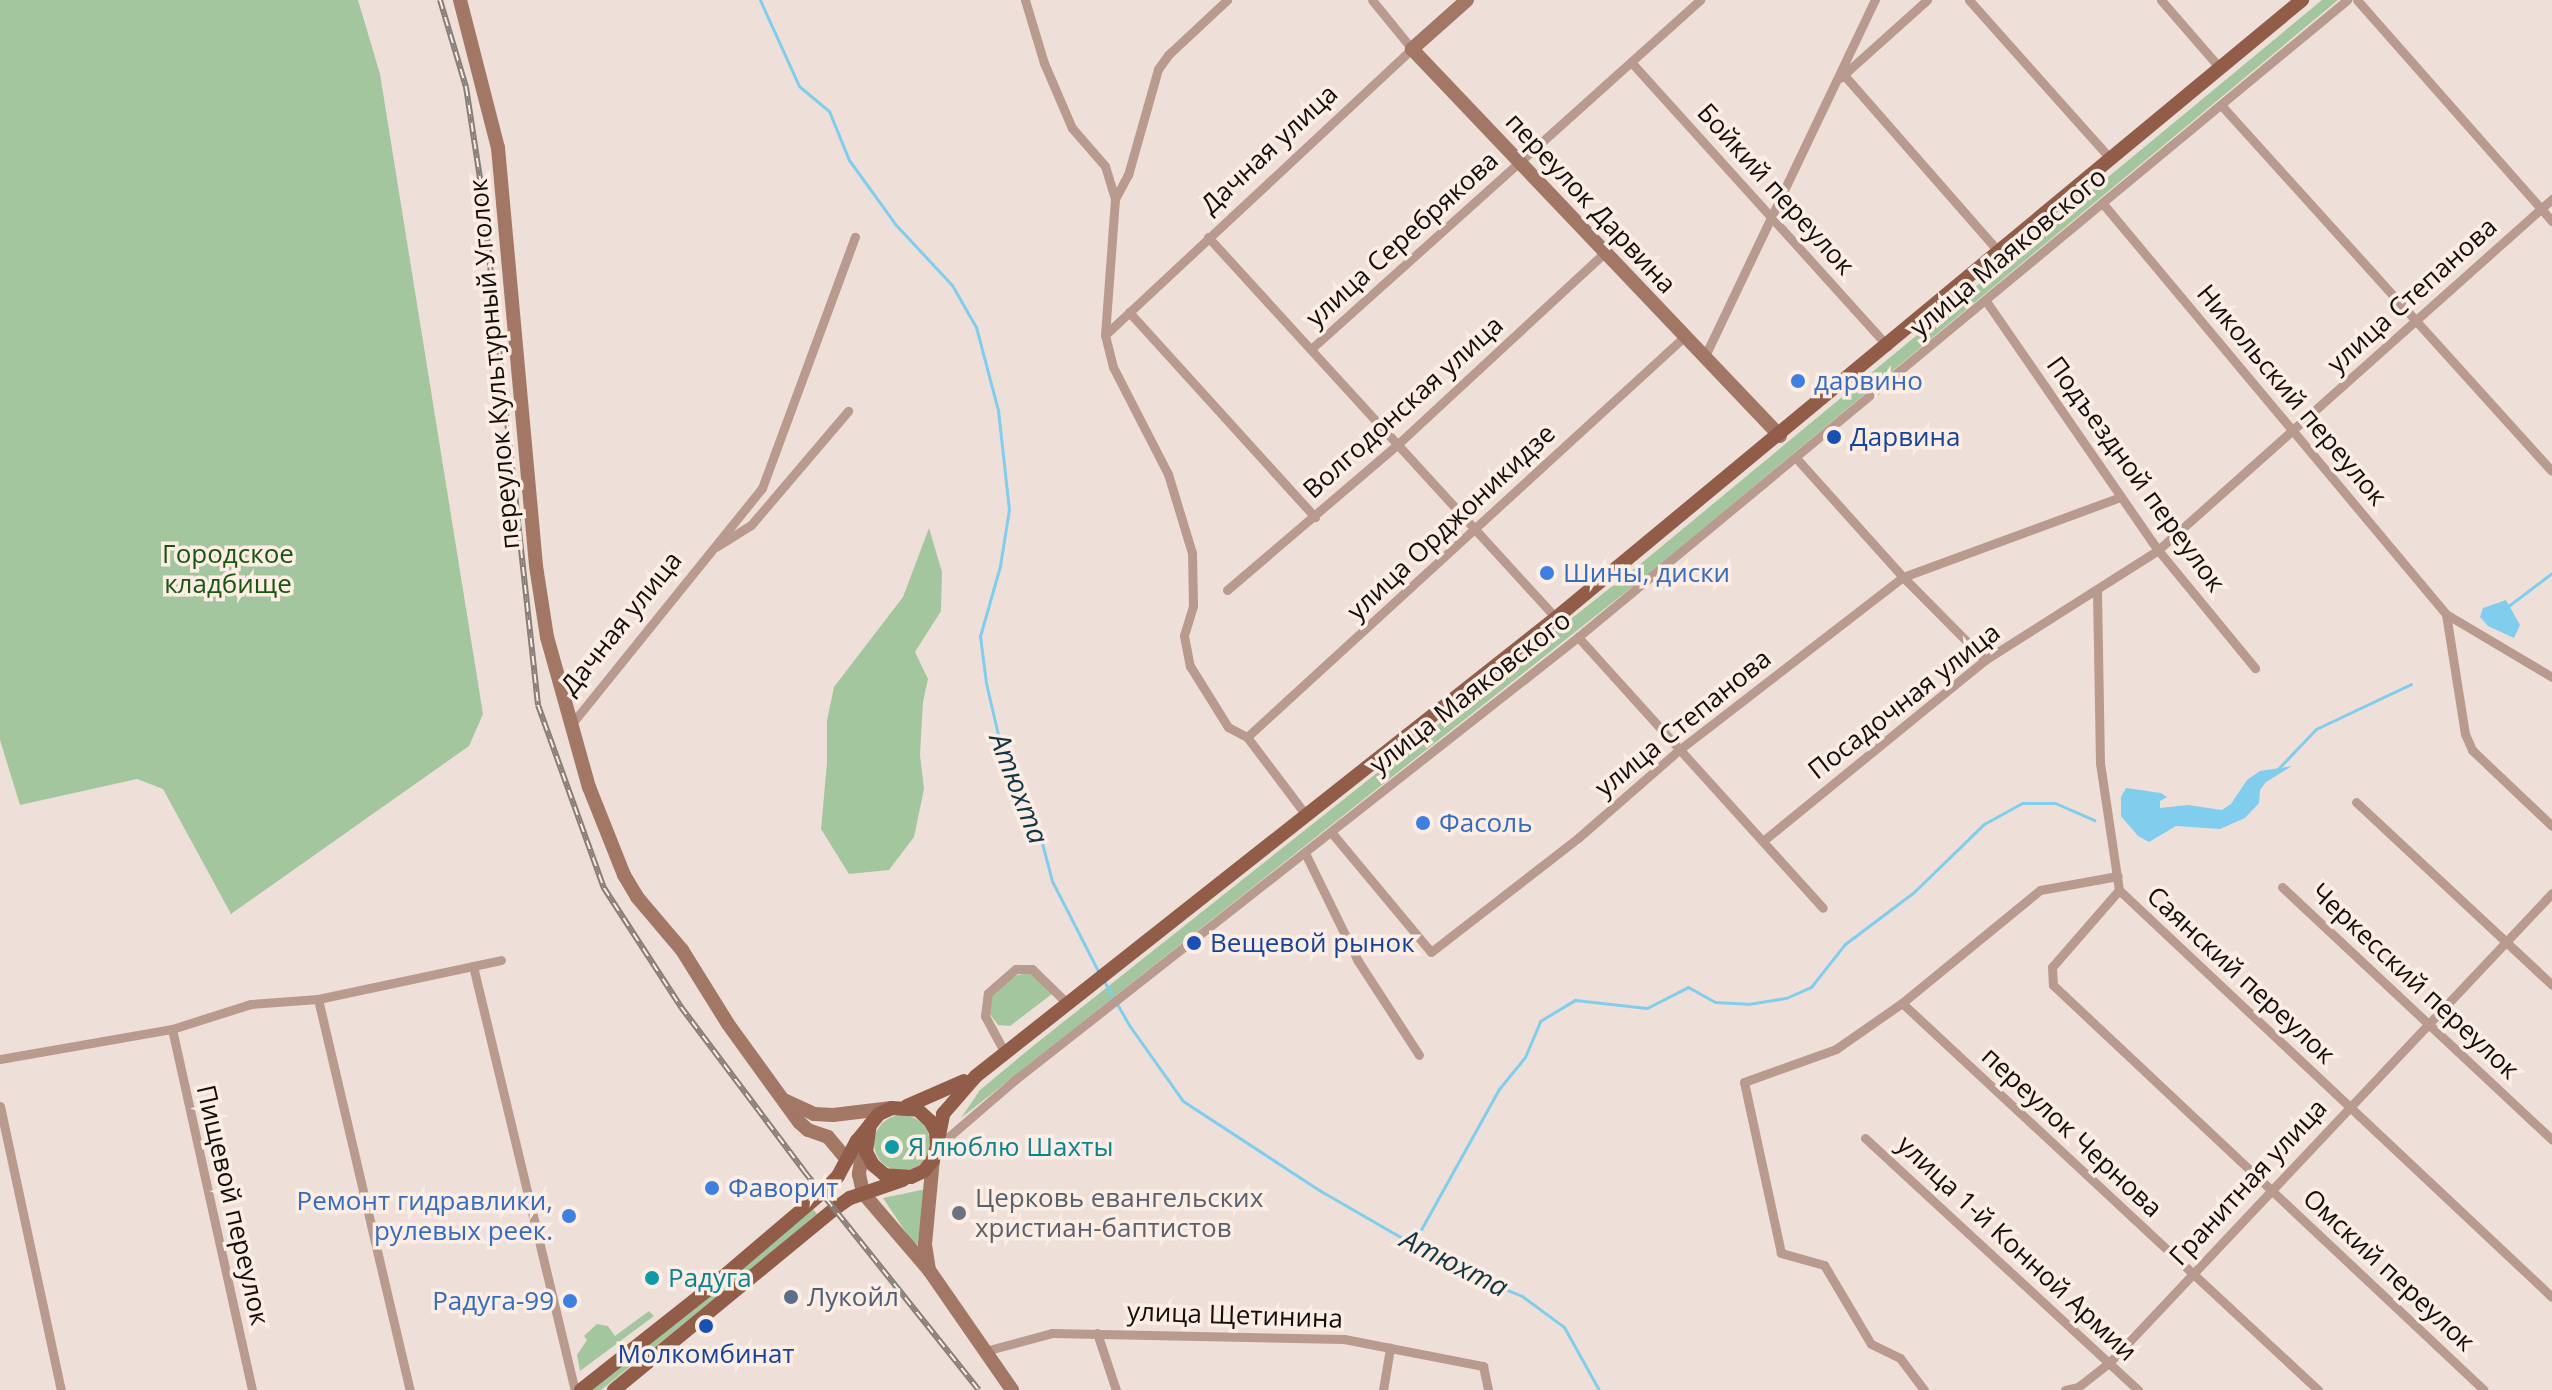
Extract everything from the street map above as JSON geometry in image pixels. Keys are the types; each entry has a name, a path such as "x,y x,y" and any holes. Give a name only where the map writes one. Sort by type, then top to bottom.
{"main road":[{"name":"улица Маяковского","path":"935,1153 943,1114 976,1076 1556,618 1780,436 2302,0"},
{"name":"улица Маяковского","path":"899,1107 976,1076"},
{"path":"581,1390 824,1191 879,1114 899,1107 918,1110 930,1121 935,1153 924,1171 863,1193 837,1207 614,1390"},
{"path":"868,1132 866,1152 873,1165 885,1175 911,1177"}],"street":[{"name":"переулок Культурный Уголок","path":"460,0 498,148 536,566 547,637 589,787 624,875 637,897 682,950 728,1024 799,1122 808,1130 828,1137 847,1160"},
{"path":"1025,0 1044,63 1072,128 1105,166 1115,199 1105,335 1113,367 1168,474 1192,553 1193,606 1184,636 1190,666 1228,727 1247,737 1306,815"},
{"path":"1115,199 1128,175 1158,69 1168,55 1227,0"},
{"name":"переулок Дарвина","path":"1372,0 1412,49 1780,436"},
{"name":"Дачная улица","path":"1105,335 1467,0"},
{"name":"улица Серебрякова","path":"1311,349 1700,0"},
{"path":"1704,358 1875,0"},
{"path":"1834,84 1927,0"},
{"path":"1969,0 2110,158"},
{"path":"2161,0 2220,68"},
{"name":"улица Маяковского","path":"935,1153 1093,1019 1578,637 1797,459 2347,0"},
{"path":"2357,0 2552,221"},
{"name":"Бойкий переулок","path":"1631,62 1888,346"},
{"path":"1844,75 1998,251"},
{"path":"2221,105 2552,471"},
{"name":"улица Степанова","path":"2158,550 2552,199"},
{"name":"Никольский переулок","path":"2104,205 2446,614"},
{"name":"Дачная улица","path":"570,726 762,488 855,237"},
{"path":"1208,237 1556,618"},
{"name":"Волгодонская улица","path":"1227,590 1399,443 1605,252"},
{"name":"Подъездной переулок","path":"1986,301 2158,550 2255,668"},
{"path":"1129,312 1315,517"},
{"name":"улица Орджоникидзе","path":"1247,737 1684,337"},
{"name":"Дачная улица","path":"710,551 751,525 848,411"},
{"path":"1797,459 1903,577 1985,660"},
{"name":"улица Степанова","path":"1331,832 1431,952 1578,838 1679,750 1903,577 2121,497"},
{"name":"Посадочная улица","path":"1763,841 1985,660 2097,592 2158,550"},
{"name":"Саянский переулок","path":"2097,592 2100,763 2119,890 2552,1297"},
{"path":"2446,614 2552,677"},
{"path":"2446,614 2465,734 2472,750 2552,826"},
{"path":"1578,637 1823,908"},
{"path":"2356,802 2552,985"},
{"path":"1305,853 1358,961 1419,1055"},
{"path":"1924,1390 1900,1358 1871,1344 1824,1265 1781,1253 1744,1082 1836,1049 1902,1003 2040,890 2118,876"},
{"name":"Черкесский переулок","path":"2282,887 2552,1140"},
{"name":"Омский переулок","path":"2119,890 2052,967 2053,985 2484,1390"},
{"name":"Гранитная улица","path":"2065,1390 2078,1387 2109,1363 2552,893"},
{"path":"0,1059 172,1029 251,1004 318,999 501,960"},
{"path":"473,966 575,1390"},
{"path":"1005,1053 985,1016 988,993 1016,969 1032,969 1071,1000"},
{"path":"318,999 410,1390"},
{"name":"переулок Чернова","path":"1902,1003 2318,1390"},
{"name":"Пищевой переулок","path":"172,1029 252,1390"},
{"path":"782,1098 814,1114 833,1115 899,1107"},
{"path":"0,1106 61,1390"},
{"path":"868,1132 859,1174 863,1193 929,1270 1012,1390"},
{"name":"улица 1-й Конной Армии","path":"1865,1138 2138,1390"},
{"path":"929,1270 925,1244 935,1153"},
{"name":"улица Щетинина","path":"985,1351 1052,1333 1344,1339 1483,1366 1488,1390"},
{"path":"1097,1333 1116,1390"},
{"path":"1383,1390 1390,1348"}],"green space":[{"name":"Городское кладбище","path":"0,0 358,0 380,74 483,714 469,746 231,914 163,789 137,779 20,805 0,740"},
{"path":"2322,0 2338,0 1651,572 961,1118 980,1090 1033,1046 1644,561"},
{"path":"929,528 942,572 941,611 915,652 928,679 923,702 920,755 924,789 914,837 889,870 849,874 821,829 827,720 834,687 903,597"},
{"path":"1031,972 1052,994 1010,1026 998,1025 989,1013 991,994 1014,976"},
{"path":"902,1115 922,1123 930,1143 922,1163 902,1171 882,1163 874,1143 882,1123"},
{"path":"926,1189 917,1249 883,1198"},
{"path":"813,1209 817,1214 724,1291 601,1390 590,1390"},
{"path":"649,1311 654,1316 580,1371 577,1355 587,1340 584,1336 597,1324 608,1326 615,1336"}],"water":[{"path":"2506,600 2520,625 2514,638 2488,626 2480,617 2483,608"},
{"path":"2292,766 2266,782 2260,790 2259,803 2245,818 2220,829 2176,826 2149,842 2138,836 2121,816 2121,797 2126,788 2161,793 2167,797 2160,801 2160,808 2188,805 2222,810 2231,804 2247,780 2260,771"}],"waterway":[{"name":"Атюхта","path":"760,0 799,86 829,111 849,160 896,225 952,285 976,327 998,410 1009,509 1000,566 980,636 986,683 1002,752 1038,828 1052,881 1098,971"},
{"path":"2507,607 2552,573"},
{"path":"2276,771 2316,729 2411,684"},
{"path":"1413,1244 1499,1089 1525,1057 1540,1021 1575,1000 1647,1008 1688,987 1715,1002 1748,1004 1786,998 1811,987 1845,944 1914,892 1984,824 2022,803 2055,803 2094,820"},
{"name":"Атюхта","path":"1104,981 1129,1025 1183,1101 1319,1190 1456,1269 1522,1296 1564,1327 1599,1390"}],"railway":[{"path":"440,0 466,87 482,191 538,705 604,888 681,1007 804,1171 979,1390"}],"place":[{"name":"дарвино","path":"1798,381"},
{"name":"Дарвина","path":"1834,437"},
{"name":"Шины, диски","path":"1547,573"},
{"name":"Фасоль","path":"1423,823"},
{"name":"Вещевой рынок","path":"1194,943"},
{"name":"Я люблю Шахты","path":"892,1147"},
{"name":"Фаворит","path":"712,1188"},
{"name":"Церковь евангельских христиан-баптистов","path":"959,1213"},
{"name":"Ремонт гидравлики, рулевых реек.","path":"569,1216"},
{"name":"Радуга","path":"652,1278"},
{"name":"Лукойл","path":"791,1297"},
{"name":"Радуга-99","path":"570,1301"},
{"name":"Молкомбинат","path":"706,1326"}]}
